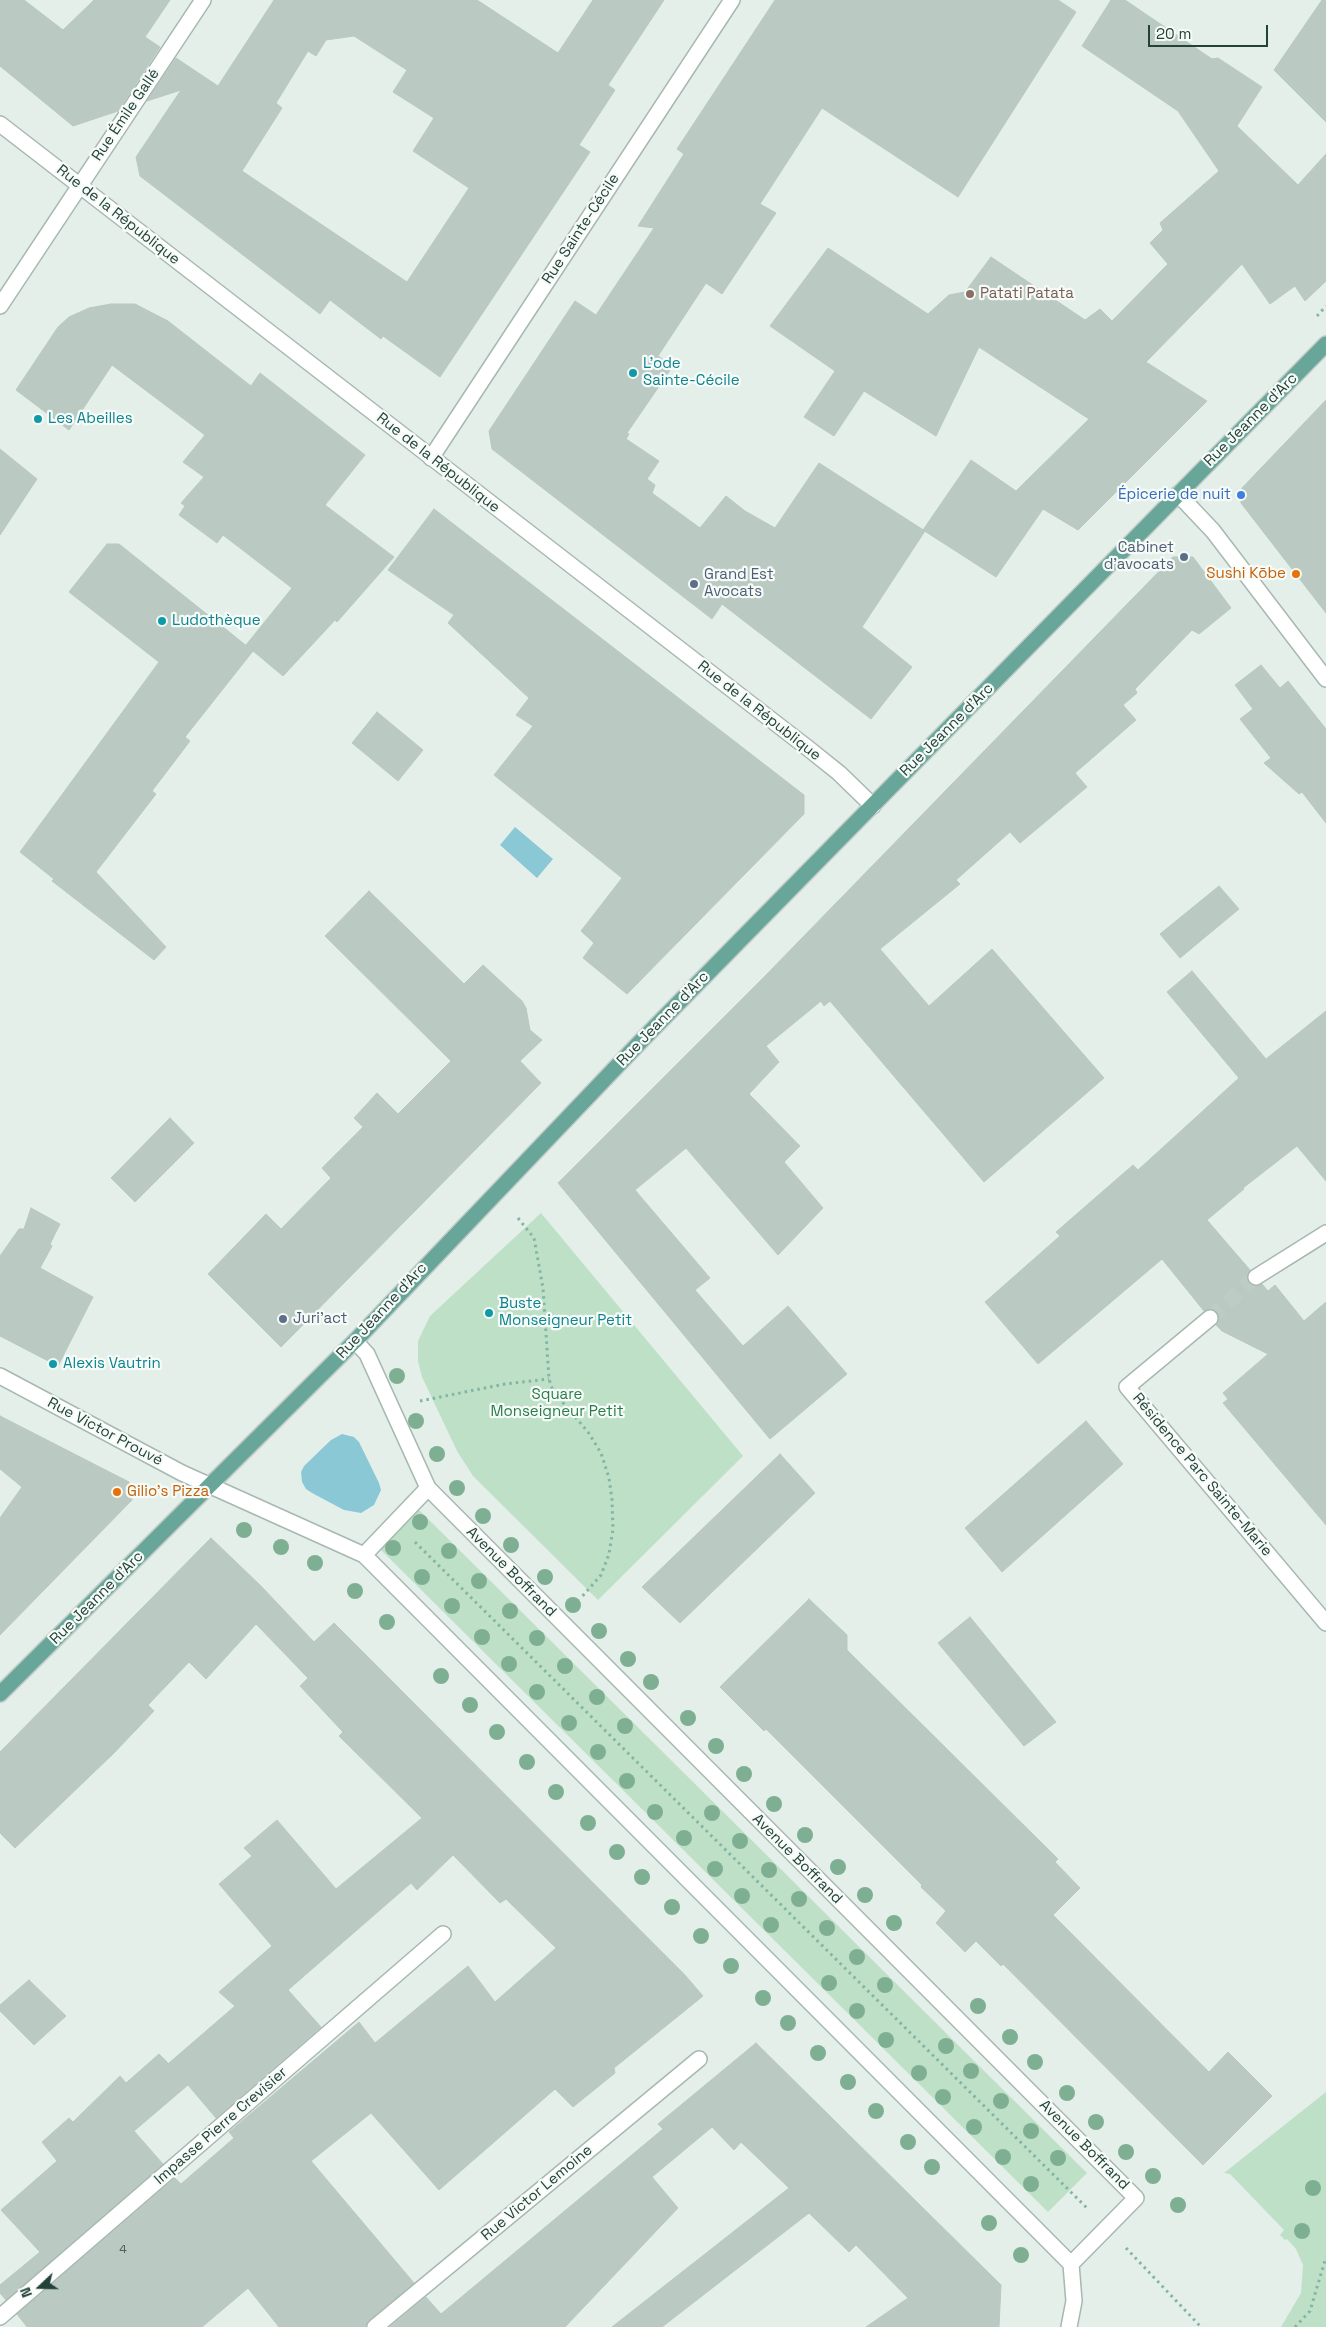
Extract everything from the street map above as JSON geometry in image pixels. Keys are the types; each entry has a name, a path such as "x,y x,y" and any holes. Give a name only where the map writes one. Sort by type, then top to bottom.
{"main road":[{"name":"Rue Jeanne d'Arc","path":"0,1694 355,1341 642,1040 1326,344"}],"street":[{"name":"Rue Émile Gallé","path":"0,306 203,0"},
{"name":"Rue Sainte-Cécile","path":"431,458 732,0"},
{"name":"Rue de la République","path":"0,124 809,749 839,773 873,806"},
{"path":"1178,494 1213,531 1326,679"},
{"path":"1256,1277 1322,1235"},
{"name":"Résidence Parc Sainte-Marie","path":"1210,1318 1127,1387 1326,1623"},
{"name":"Avenue Boffrand","path":"355,1341 367,1354 428,1488 1136,2198 1071,2264"},
{"name":"Rue Victor Prouvé","path":"0,1376 155,1459 210,1486"},
{"path":"210,1486 364,1555 1071,2264 1074,2301 1069,2327"},
{"path":"364,1555 428,1488"},
{"name":"Impasse Pierre Crevisier","path":"0,2317 443,1934"},
{"name":"Rue Victor Lemoine","path":"375,2327 699,2059"}],"path":[{"path":"518,1218 534,1238 542,1288 549,1378 553,1391 588,1432 601,1453 609,1478 613,1529 609,1554 601,1575 580,1599"},
{"path":"420,1400 549,1378"},
{"path":"395,1522 1106,2227 1201,2327"},
{"path":"1295,2327 1310,2311 1326,2257"}],"green space":[{"name":"Square Monseigneur Petit","path":"541,1213 743,1456 598,1600 473,1476 457,1451 422,1377 418,1361 418,1341 430,1316"},
{"path":"419,1510 1087,2173 1048,2212 380,1549"},
{"path":"1326,2092 1326,2327 1281,2327 1301,2293 1303,2265 1296,2249 1287,2239 1285,2240 1280,2235 1284,2230 1230,2174 1224,2173"}],"water":[{"path":"515,827 553,859 537,878 500,845"},
{"path":"342,1434 354,1437 359,1442 381,1490 374,1505 361,1513 344,1510 306,1489 302,1482 301,1472 304,1466 331,1440"}],"building":[{"path":"0,0 24,0 63,30 94,0 170,0 145,37 160,47 118,111 73,126 0,66"},
{"path":"274,0 477,0 558,53 593,0 664,0 608,85 615,90 579,145 590,152 440,377 383,336 381,339 330,300 320,314 140,176 136,157 181,90 147,101 176,58 218,86","holes":["354,36 407,70 393,92 434,118 413,151 469,188 407,282 242,171 282,108 276,103 308,51 316,56 326,40"]},
{"path":"775,0 1058,0 1076,12 958,197 822,108 760,204 776,213 722,294 706,283 658,356 673,366 627,433 629,434 626,439 659,461 647,479 655,485 652,493 700,528 726,496 745,511 775,528 819,463 925,531 862,627 912,667 871,719 722,604 712,619 492,449 489,431 575,301 596,315 654,228 638,226 684,154 677,149"},
{"path":"1111,0 1125,0 1212,59 1218,58 1262,87 1237,126 1298,185 1326,154 1326,281 1305,301 1295,286 1270,304 1242,264 1146,362 1207,401 1078,530 1043,509 996,577 923,530 971,460 1016,491 1089,419 979,347 936,436 864,391 834,436 804,417 835,371 770,326 828,248 928,314 949,295 965,292 991,257 1085,320 1100,309 1112,321 1168,264 1150,243 1163,230 1160,223 1219,171 1178,111 1082,46"},
{"path":"1322,0 1326,0 1326,122 1274,70"},
{"path":"111,304 135,304 168,321 251,386 260,373 365,455 325,505 394,557 337,622 335,620 283,676 246,645 292,588 223,535 217,543 179,515 185,506 181,503 204,477 183,462 205,435 112,365 69,430 16,390 58,327 69,317 89,308"},
{"path":"1326,400 1326,613 1241,503 1242,488"},
{"path":"0,449 37,479 0,535"},
{"path":"434,509 804,795 804,814 627,994 583,958 594,943 581,931 622,878 494,775 533,726 516,715 529,698 448,623 454,615 388,570"},
{"path":"107,544 119,544 253,651 185,737 190,741 152,791 156,794 96,872 166,947 154,960 52,881 54,879 20,852 159,662 69,592"},
{"path":"1173,557 1193,557 1231,608 1199,634 1192,630 1135,689 1137,693 1123,705 1136,720 1075,773 1087,787 1020,843 1010,832 956,880 960,884 880,949 929,1006 992,949 1104,1078 984,1182 830,1001 824,1006 821,1001 766,1046 779,1062 749,1094 800,1146 784,1162 823,1208 778,1255 686,1148 635,1190 710,1278 695,1290 743,1346 788,1306 847,1374 770,1439 558,1183 765,976"},
{"path":"1261,665 1280,688 1288,681 1326,729 1326,823 1302,792 1299,794 1264,763 1271,758 1240,719 1253,709 1235,685"},
{"path":"377,712 423,750 398,781 352,743"},
{"path":"1219,886 1239,909 1180,958 1160,934"},
{"path":"369,891 464,984 483,965 522,1001 526,1008 530,1030 542,1040 520,1061 541,1083 281,1347 208,1274 266,1214 281,1229 331,1178 322,1168 363,1127 354,1118 377,1093 398,1114 451,1061 325,936"},
{"path":"1192,971 1266,1059 1326,1011 1326,1181 1297,1146 1243,1188 1207,1220 1250,1270 1247,1278 1251,1285 1257,1286 1262,1284 1268,1291 1275,1285 1304,1321 1326,1302 1326,1525 1223,1403 1228,1399 1223,1393 1268,1354 1222,1331 1216,1325 1219,1317 1217,1312 1213,1309 1204,1311 1162,1259 1038,1364 985,1302 1060,1236 1056,1232 1133,1165 1138,1170 1239,1078 1167,992"},
{"path":"170,1118 194,1143 135,1202 111,1178"},
{"path":"31,1208 60,1224 50,1244 52,1246 40,1268 93,1297 58,1366 0,1336 0,1256 19,1229 24,1229"},
{"path":"0,1416 129,1482 132,1500 0,1635 0,1518 22,1487 0,1469"},
{"path":"1086,1421 1123,1464 1002,1572 965,1528"},
{"path":"780,1454 815,1493 680,1623 642,1587"},
{"path":"211,1538 261,1586 314,1642 334,1623 684,1974 703,1996 614,2068 615,2073 573,2107 555,2089 439,2190 371,2113 311,2161 414,2283 369,2320 366,2327 279,2327 248,2288 202,2327 27,2327 17,2314 175,2178 181,2184 234,2138 229,2132 359,2022 375,2043 468,1966 495,2002 556,1948 506,1899 500,1903 453,1855 417,1890 411,1883 288,1990 321,2027 216,2118 188,2085 134,2131 163,2164 6,2300 0,2293 0,2285 40,2252 1,2210 57,2161 42,2142 69,2118 73,2122 120,2076 126,2083 159,2054 176,2071 169,2063 235,2006 219,1992 272,1946 219,1884 252,1856 244,1848 277,1820 336,1889 422,1818 339,1736 343,1732 300,1686 308,1678 256,1624 206,1679 189,1662 148,1705 154,1711 114,1753 15,1848 0,1833 0,1752"},
{"path":"809,1599 847,1635 847,1650 1058,1859 1055,1862 1080,1888 1053,1915 1209,2072 1228,2052 1272,2096 1203,2165 1003,1964 1001,1966 976,1941 965,1952 936,1923 946,1911 921,1887 922,1885 766,1729 764,1731 720,1687"},
{"path":"970,1617 1056,1722 1024,1746 938,1643"},
{"path":"29,1980 66,2016 34,2045 0,2011 0,2005"},
{"path":"756,2043 1001,2285 999,2327 866,2327 908,2298 856,2245 849,2252 809,2213 662,2327 612,2327 789,2188 741,2142 734,2150 712,2127 652,2177 678,2208 565,2327 390,2327 426,2297 441,2314 663,2129 658,2124"}],"tunnel":[{"path":"1210,1318 1256,1277"}],"place":[{"name":"Patati Patata","path":"970,294"},
{"name":"L'ode Sainte-Cécile","path":"633,373"},
{"name":"Les Abeilles","path":"38,419"},
{"name":"Épicerie de nuit","path":"1241,495"},
{"name":"Cabinet d'avocats","path":"1184,557"},
{"name":"Sushi Kōbe","path":"1296,574"},
{"name":"Grand Est Avocats","path":"694,584"},
{"name":"Ludothèque","path":"162,621"},
{"name":"Buste Monseigneur Petit","path":"489,1313"},
{"name":"Juri'act","path":"283,1319"},
{"name":"Alexis Vautrin","path":"53,1364"},
{"name":"Gilio's Pizza","path":"117,1492"}]}
